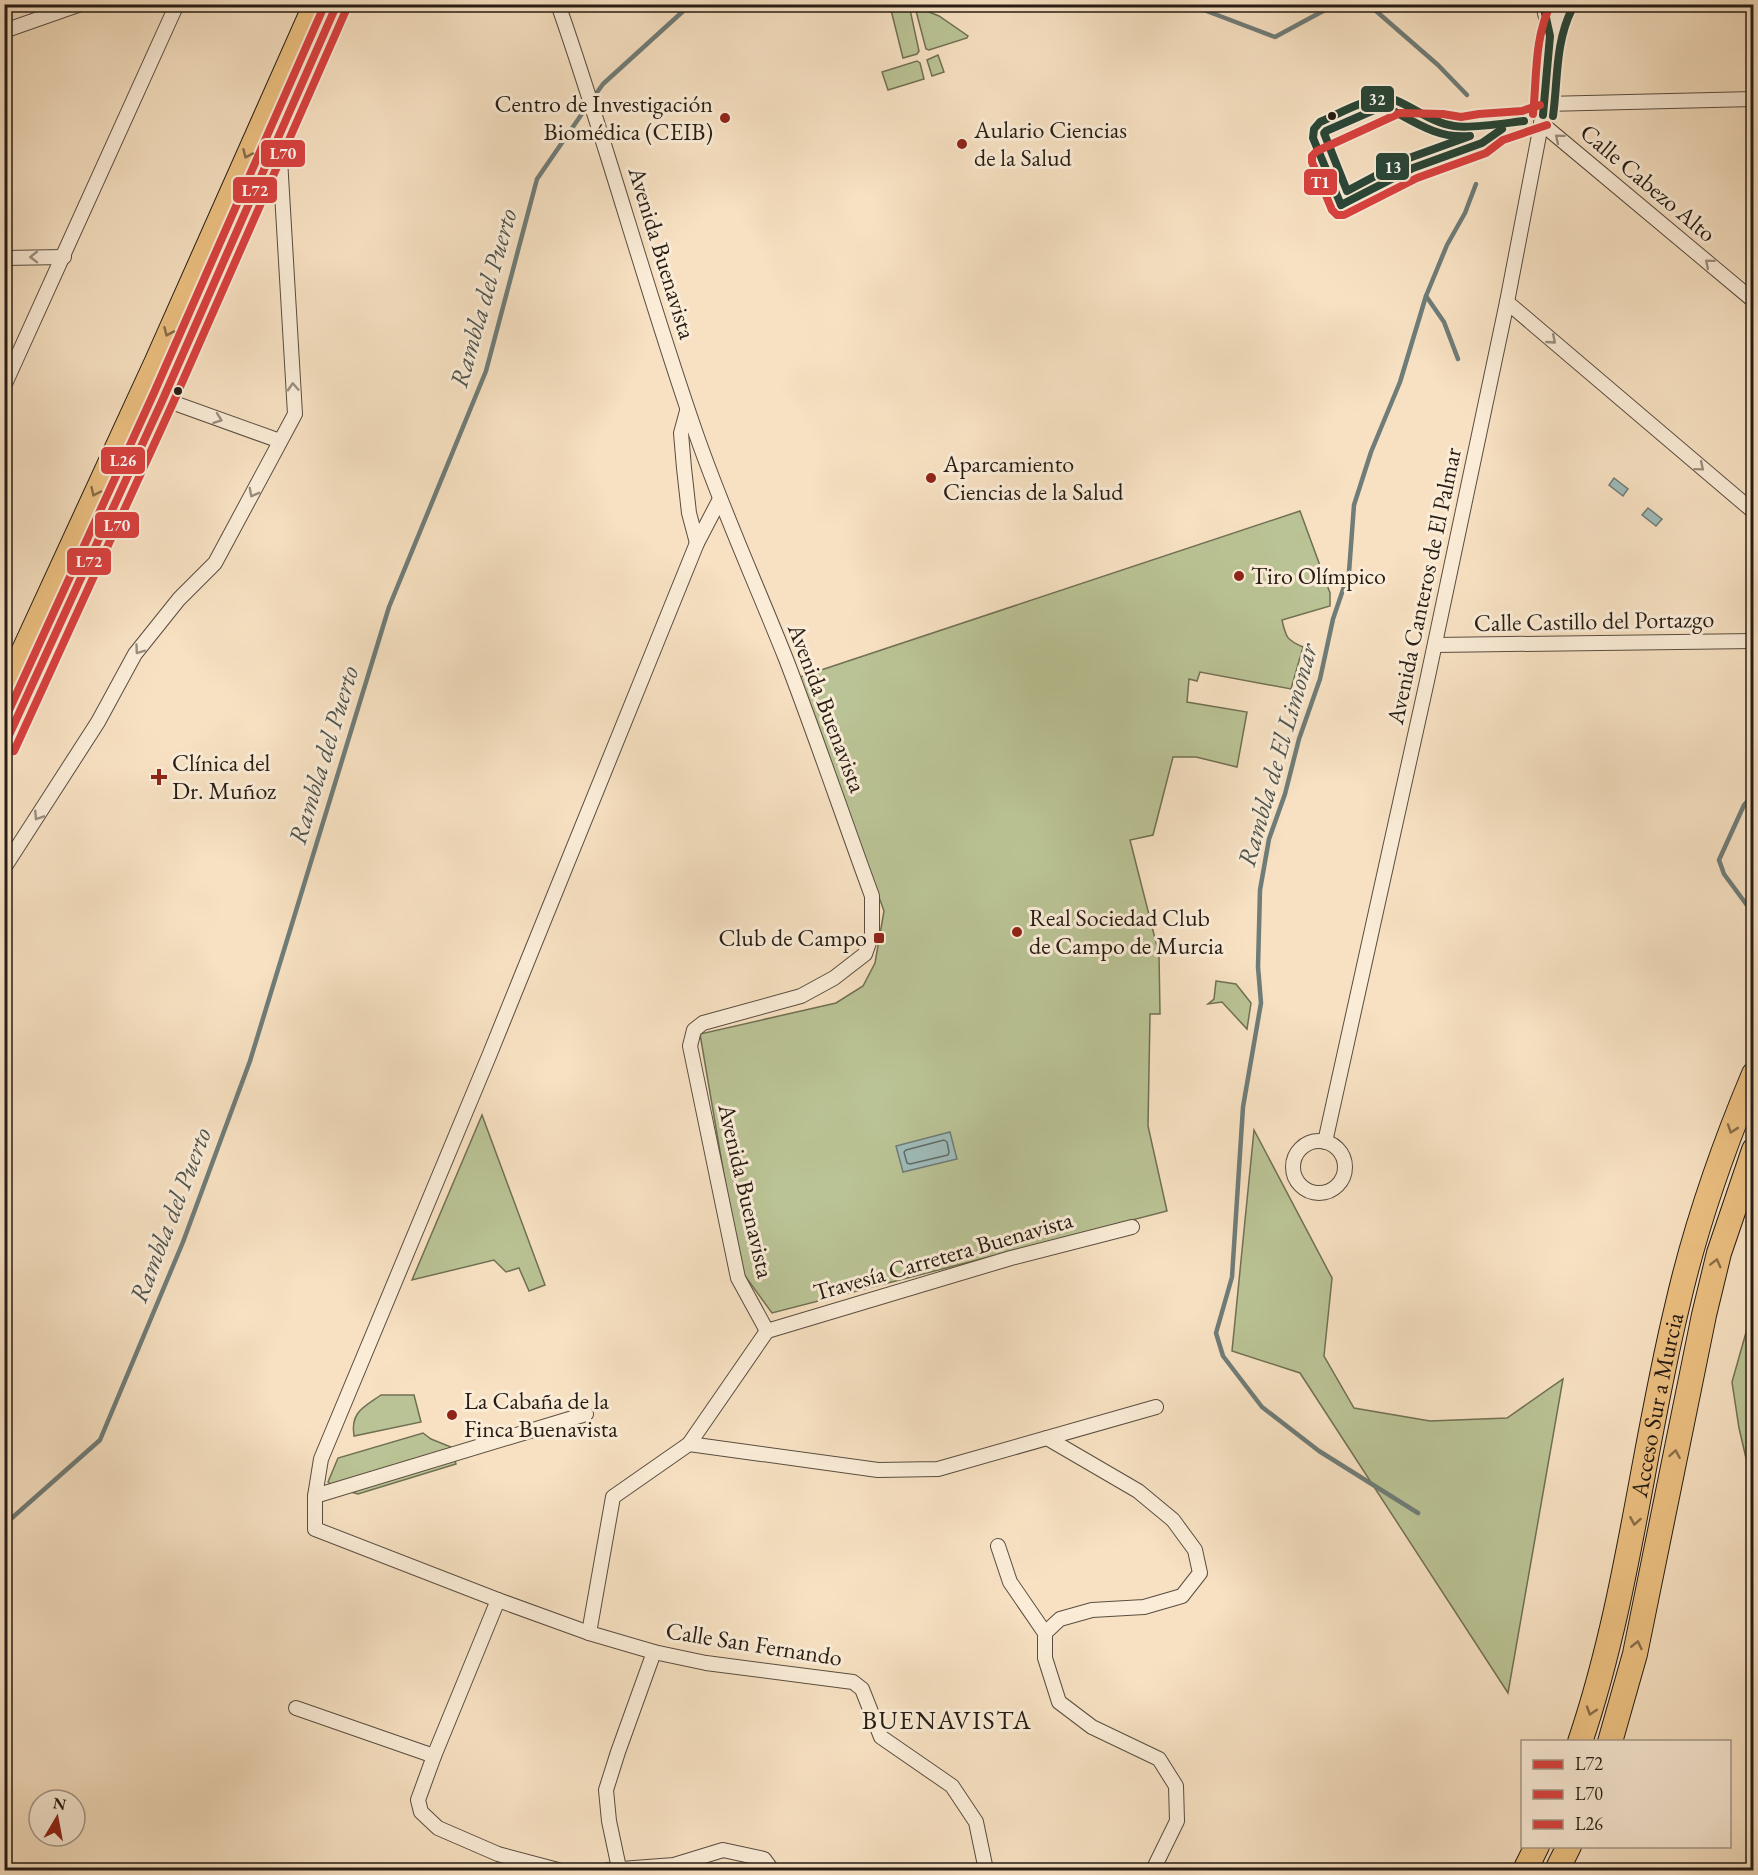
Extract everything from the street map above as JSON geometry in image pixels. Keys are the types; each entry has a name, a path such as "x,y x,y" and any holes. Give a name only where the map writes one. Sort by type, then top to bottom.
{"highway":[{"name":"Acceso Sur a Murcia","path":"1581,1740 1594,1700 1618,1608 1653,1420 1679,1297 1710,1189 1736,1115 1754,1074"},
{"name":"Acceso Sur a Murcia","path":"1611,1740 1640,1633 1704,1315 1719,1253 1754,1150"},
{"path":"1525,1870 1536,1848"},
{"path":"1557,1870 1568,1848"}],"main road":[{"path":"4,690 314,4"},
{"path":"4,747 163,399 337,4"},
{"path":"154,362 163,399"},
{"path":"130,415 163,399"}],"street":[{"path":"4,31 81,4"},
{"path":"4,386 177,4"},
{"name":"Avenida Buenavista","path":"558,4 693,426 785,659 872,896 872,934 865,954 834,978 801,996 703,1023 694,1030 690,1046 738,1278 767,1331"},
{"name":"Avenida Canteros de El Palmar","path":"1543,4 1550,36"},
{"name":"Avenida Canteros de El Palmar","path":"1325,1142 1435,645 1507,302 1545,104 1550,36 1563,4"},
{"path":"1545,104 1754,99"},
{"name":"Calle Cabezo Alto","path":"1541,123 1754,301"},
{"path":"4,868 98,722 135,654 179,598 215,563 295,414 279,134"},
{"path":"4,258 64,257"},
{"path":"1507,302 1754,512"},
{"path":"163,399 280,441"},
{"path":"693,426 687,411 681,433 689,513 697,543"},
{"path":"586,1414 315,1496 321,1459 489,1056 697,543 720,499"},
{"name":"Calle Castillo del Portazgo","path":"1435,645 1754,641"},
{"name":"Travesía Carretera Buenavista","path":"767,1331 1011,1258 1132,1227"},
{"path":"589,1633 613,1497 689,1444 767,1331"},
{"path":"689,1444 888,1470 938,1469 1156,1407"},
{"path":"1045,1634 1060,1619 1092,1610 1144,1607 1182,1596 1200,1573 1195,1550 1173,1520 1138,1491 1047,1438"},
{"name":"Calle San Fernando","path":"315,1496 315,1529 589,1633 654,1652 706,1662 853,1682 862,1689 881,1737 952,1786 976,1822 986,1870"},
{"path":"998,1546 1010,1582 1045,1634 1045,1658 1059,1702 1092,1727 1159,1759 1176,1786 1177,1821 1153,1870"},
{"path":"498,1600 418,1800 421,1812 438,1828 498,1854 558,1870"},
{"path":"654,1652 606,1790 614,1869 676,1868 723,1850 764,1859 772,1870"},
{"path":"296,1708 434,1756"}],"green space":[{"path":"909,5 919,51 917,54 903,58 891,10"},
{"path":"919,8 939,16 968,36 967,38 926,49 916,11"},
{"path":"938,55 944,72 932,76 927,60"},
{"path":"917,61 920,63 924,79 888,90 882,72"},
{"name":"Real Sociedad Club de Campo de Murcia","path":"1300,511 1330,593 1330,606 1282,620 1288,638 1303,647 1291,689 1200,672 1197,681 1189,679 1187,702 1247,712 1237,767 1196,757 1173,757 1153,835 1130,840 1159,954 1160,1014 1150,1014 1148,1126 1167,1211 772,1313 740,1269 700,1034 836,1003 863,986 875,963 884,911 800,677"},
{"path":"1216,981 1236,984 1251,1003 1247,1029 1222,1002 1208,1004 1214,999"},
{"path":"482,1115 545,1285 529,1291 519,1268 506,1272 494,1260 412,1280"},
{"path":"1254,1130 1332,1278 1324,1356 1354,1408 1430,1421 1507,1418 1563,1379 1508,1693 1300,1373 1232,1351"},
{"path":"1753,1318 1753,1488 1739,1428 1732,1382 1749,1322"},
{"path":"381,1395 414,1395 421,1422 354,1436 356,1416"},
{"path":"423,1433 451,1447 456,1464 358,1494 336,1488 328,1482 338,1458"}],"water":[{"path":"1614,478 1628,489 1623,496 1609,485"},
{"path":"1648,508 1662,519 1656,526 1642,515"},
{"path":"950,1132 957,1159 903,1172 896,1146"}],"waterway":[{"name":"Rambla del Puerto","path":"593,98 603,84 691,4"},
{"name":"Rambla del Puerto","path":"1197,4 1204,10 1275,37 1336,4"},
{"name":"Rambla de El Limonar","path":"1368,4 1438,65 1467,95"},
{"name":"Rambla del Puerto","path":"4,1525 100,1440 183,1242 250,1061 389,607 486,371 537,179 588,105"},
{"name":"Rambla de El Limonar","path":"1418,1513 1319,1451 1262,1407 1223,1356 1216,1333 1232,1277 1243,1107 1261,1003 1258,967 1260,890 1269,839 1320,679 1333,619 1349,572 1354,505 1371,452 1400,382 1426,296 1476,184"},
{"path":"1426,296 1444,322 1458,359"},
{"path":"1752,912 1724,874 1719,860 1744,805 1754,794"}],"transit line":[{"name":"L26","path":"4,721 153,395 325,4"},
{"name":"L72","path":"4,746 163,399 337,4"},
{"name":"32","path":"1543,4 1550,36 1543,115"},
{"name":"T1","path":"1533,114 1539,44 1551,4"},
{"name":"L70","path":"14,751 173,403 347,8"},
{"name":"13","path":"1553,116 1560,48 1572,9"},
{"name":"32","path":"1341,205 1313,138 1314,129 1320,122 1347,109 1367,101 1387,98 1402,103 1438,122 1454,126 1524,121"},
{"name":"T1","path":"1540,105 1522,111 1461,117 1443,114 1400,113 1317,151 1312,156 1312,162 1332,210 1337,215 1344,215 1417,178 1486,153 1503,140 1547,125"},
{"name":"13","path":"1382,109 1390,109 1438,132 1470,136 1409,158 1347,191 1324,133 1374,110 1382,109"},
{"name":"32","path":"1341,205 1413,168 1482,143 1502,129"}],"place":[{"name":"Centro de Investigación Biomédica (CEIB)","path":"725,118"},
{"name":"Aulario Ciencias de la Salud","path":"962,144"},
{"name":"Aparcamiento Ciencias de la Salud","path":"931,478"},
{"name":"Tiro Olímpico","path":"1239,576"},
{"name":"Clínica del Dr. Muñoz","path":"159,777"},
{"name":"Real Sociedad Club de Campo de Murcia","path":"1017,932"},
{"name":"Club de Campo","path":"879,938"},
{"name":"La Cabaña de la Finca Buenavista","path":"452,1415"}],"district":[{"name":"BUENAVISTA","path":"947,1720"}]}
